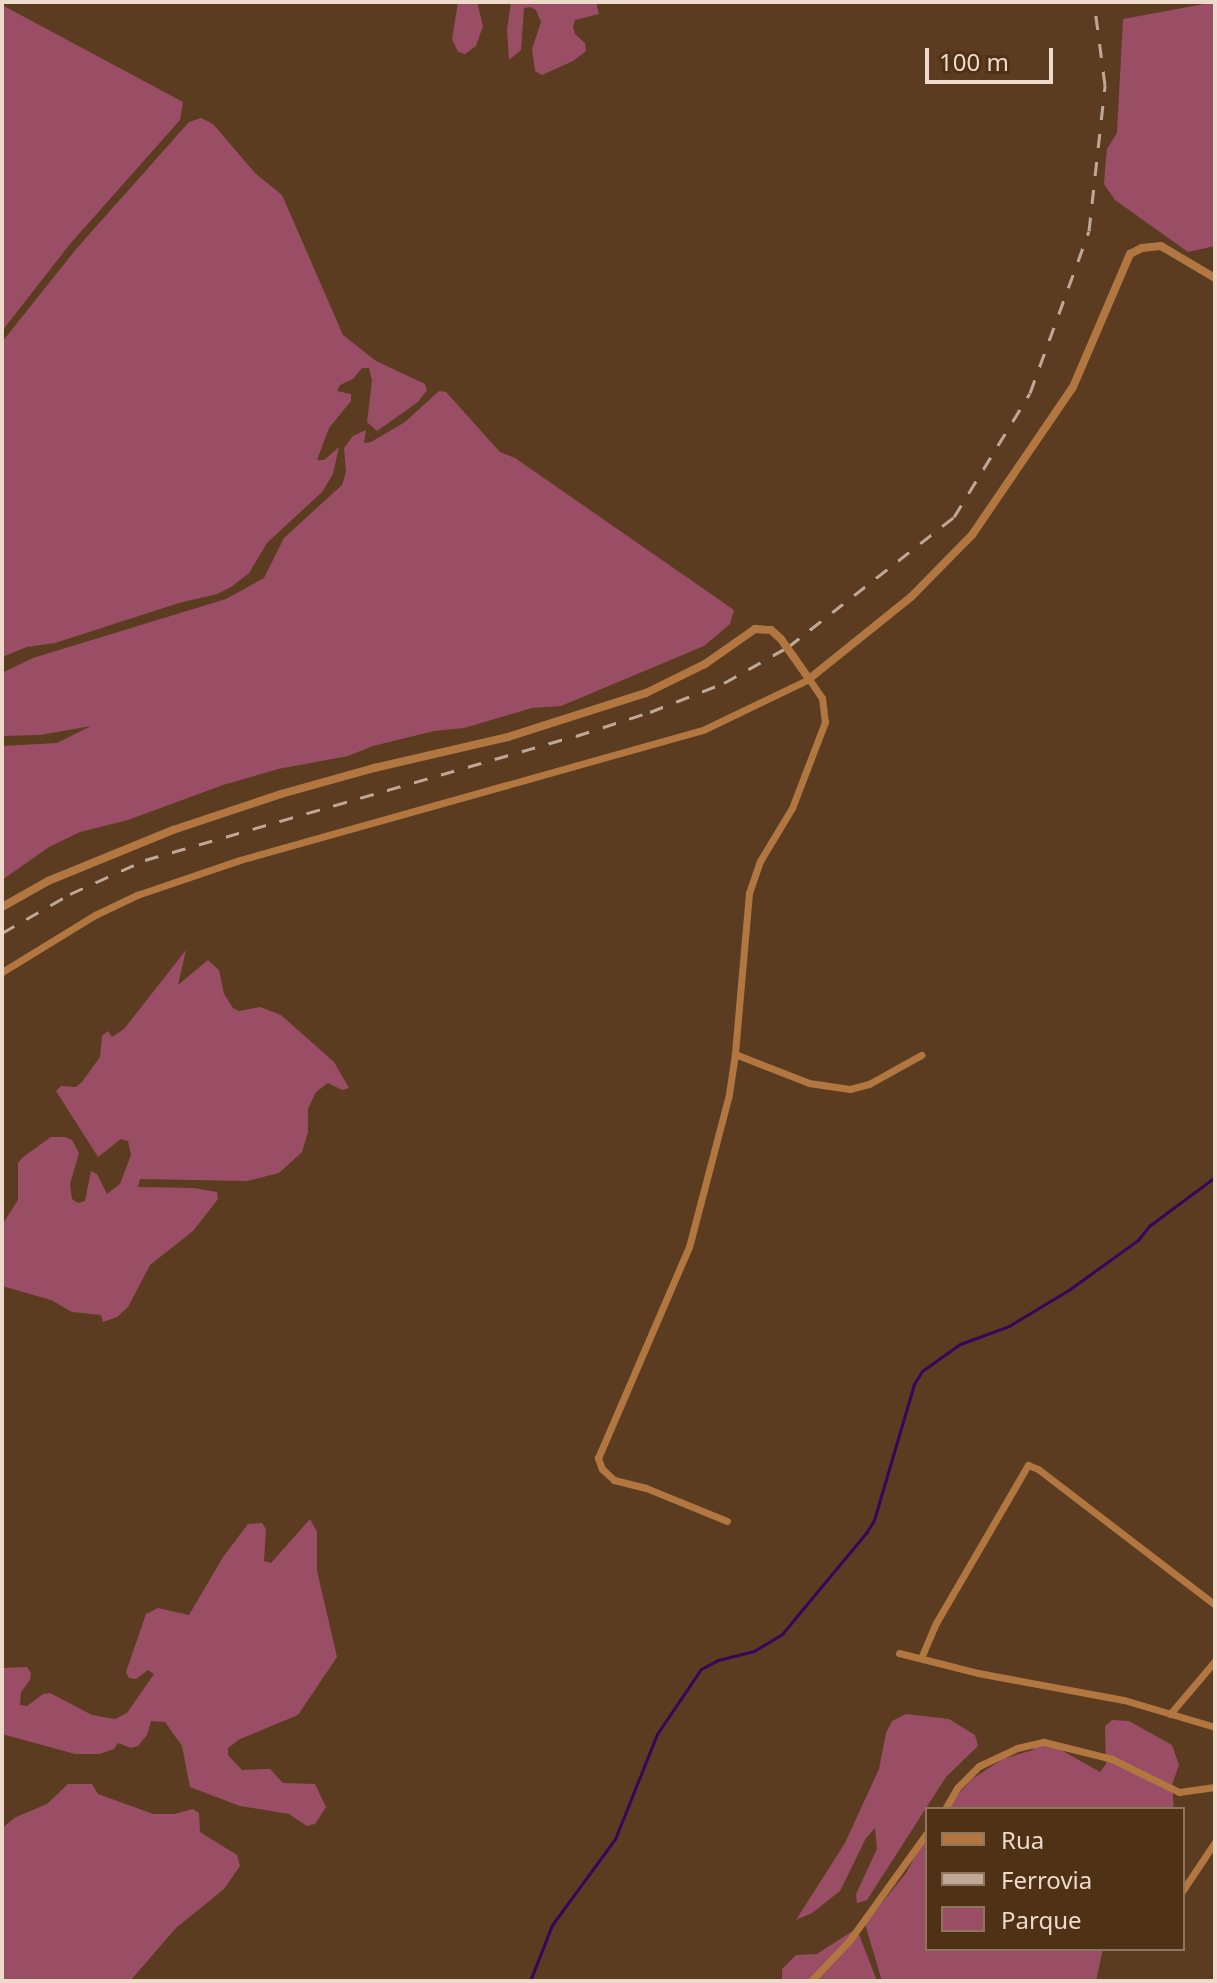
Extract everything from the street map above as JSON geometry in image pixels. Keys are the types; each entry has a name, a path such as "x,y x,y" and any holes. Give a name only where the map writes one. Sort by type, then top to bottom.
{"street":[{"path":"2,972 95,915 151,890 240,860 703,730 809,679 911,597 972,535 1073,387 1130,254 1153,245 1161,246 1215,278"},
{"path":"2,907 48,881 131,847 281,794 374,768 508,737 646,693 705,664 755,629 771,630 781,639 822,698 825,722 792,808 760,861 749,893 729,1094 689,1247 598,1458 602,1469 614,1480 646,1488 727,1521"},
{"path":"735,1054 809,1083 850,1089 869,1084 921,1055"},
{"path":"921,1658 936,1623 1028,1465 1038,1469 1215,1605"},
{"path":"899,1653 1124,1700 1215,1727"},
{"path":"1170,1714 1215,1661"},
{"path":"946,1807 957,1788 979,1766 1023,1746 1044,1742 1112,1759 1179,1792 1215,1787"},
{"path":"811,1981 849,1941 925,1836"},
{"path":"1185,1887 1215,1842"}],"green space":[{"path":"458,2 477,2 483,26 476,46 465,54 458,52 452,39"},
{"path":"511,2 596,2 599,14 575,20 573,27 575,34 585,43 586,51 573,61 542,75 535,71 532,49 541,22 536,10 530,7 524,8 521,50 509,60 507,30"},
{"path":"1215,2 1215,246 1188,252 1115,200 1104,184 1107,149 1117,133 1123,19"},
{"path":"2,5 183,102 180,120 70,244 2,331"},
{"path":"201,118 213,124 255,173 282,195 343,335 376,361 425,384 427,390 418,402 377,431 367,422 372,381 369,368 362,368 353,379 340,385 337,391 351,394 351,401 329,428 317,460 324,460 339,447 333,474 322,492 267,543 249,573 231,587 217,594 55,643 27,647 2,657 2,342 77,248 189,122"},
{"path":"439,391 446,392 500,452 515,458 734,610 730,624 704,646 561,706 532,708 464,728 434,731 373,746 348,756 278,769 223,785 128,820 80,832 49,847 2,880 2,746 57,743 91,726 40,735 2,736 2,673 33,658 226,599 264,578 284,538 342,485 346,472 344,448 353,436 366,430 364,443 371,442 405,422"},
{"path":"186,950 178,985 208,960 219,970 224,994 233,1008 239,1011 260,1007 281,1015 334,1062 349,1088 342,1090 328,1083 316,1092 308,1109 308,1132 302,1152 279,1173 247,1181 140,1179 138,1187 194,1188 217,1192 218,1199 193,1231 150,1265 128,1307 117,1317 103,1322 101,1315 72,1312 51,1300 2,1286 2,1225 18,1200 18,1163 23,1157 51,1137 65,1137 72,1140 79,1153 70,1184 72,1199 78,1203 85,1201 91,1171 97,1174 107,1194 120,1184 131,1155 128,1141 121,1139 98,1157 56,1091 61,1086 76,1087 82,1082 100,1057 102,1036 108,1031 112,1037 124,1029"},
{"path":"310,1519 317,1532 317,1571 337,1657 298,1715 240,1739 228,1748 228,1755 242,1770 270,1769 283,1783 315,1784 326,1807 315,1824 307,1826 289,1814 240,1806 190,1787 182,1746 165,1722 151,1721 147,1735 138,1746 131,1748 118,1743 114,1749 99,1754 75,1754 2,1734 2,1668 27,1667 31,1673 21,1692 20,1705 27,1706 43,1694 50,1693 92,1715 115,1719 127,1713 154,1674 148,1670 136,1679 129,1678 126,1672 146,1614 158,1608 189,1615 223,1557 248,1524 262,1523 266,1529 264,1561 271,1563"},
{"path":"906,1714 949,1719 975,1735 978,1746 946,1777 867,1900 857,1903 856,1894 877,1849 875,1828 866,1838 840,1891 812,1913 796,1920 845,1843 879,1769 886,1733 892,1721"},
{"path":"1112,1720 1129,1721 1172,1745 1179,1765 1172,1785 1174,1807 947,1807 972,1779 1003,1759 1033,1750 1036,1743 1054,1746 1100,1772 1106,1764 1105,1726"},
{"path":"68,1784 92,1784 98,1794 153,1814 174,1814 193,1809 199,1813 200,1832 237,1855 240,1866 224,1889 176,1928 130,1981 2,1981 2,1828 16,1817 47,1804"},
{"path":"925,1838 925,1951 1103,1951 1096,1981 882,1981 865,1924 906,1873"},
{"path":"854,1930 858,1932 877,1981 782,1981 782,1969 796,1955 817,1954"}],"waterway":[{"path":"530,1981 552,1925 615,1839 657,1734 701,1669 718,1660 754,1651 782,1634 866,1533 874,1520 914,1384 922,1371 960,1344 1009,1326 1070,1289 1138,1240 1149,1226 1215,1177"}],"railway":[{"path":"2,933 70,894 145,860 576,736 724,683 788,647 954,517 1030,393 1089,231 1105,85 1094,2"}]}
